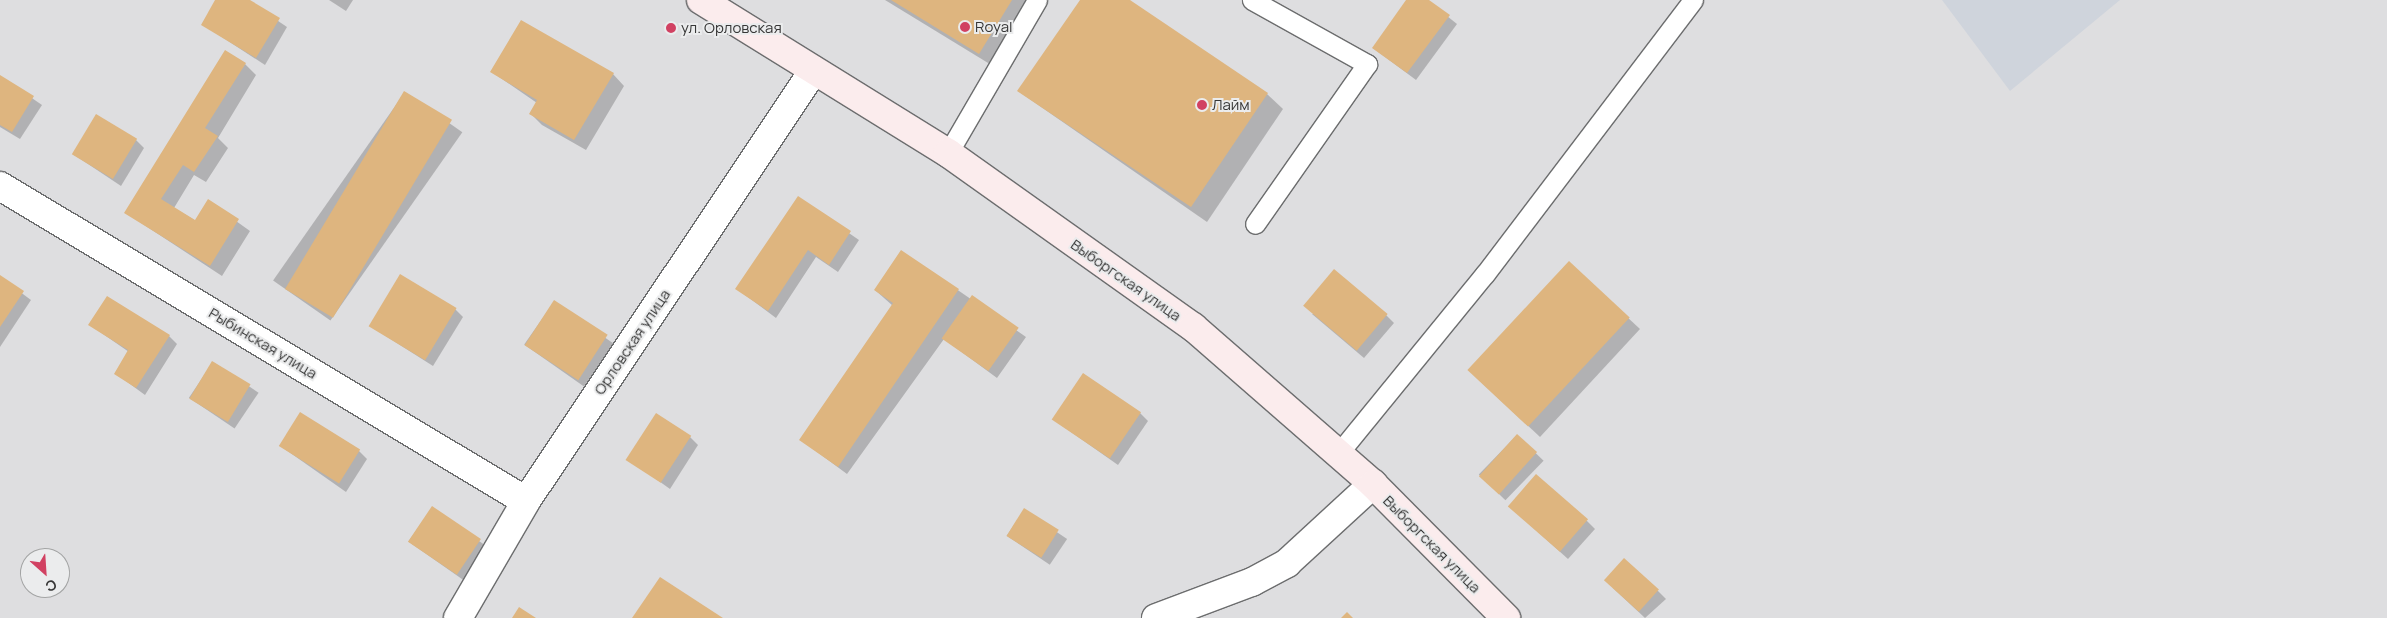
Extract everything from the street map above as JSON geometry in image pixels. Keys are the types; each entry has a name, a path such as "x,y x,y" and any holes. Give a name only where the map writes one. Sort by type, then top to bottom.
{"street":[{"name":"Выборгская улица","path":"701,0 948,153 1193,327 1373,484 1506,618"},
{"name":"Орловская улица","path":"458,618 526,501 814,70"},
{"name":"Рыбинская улица","path":"0,186 526,501"},
{"path":"1156,618 1252,582 1286,563 1373,484"}],"lane":[{"path":"948,153 1037,0"},
{"path":"1252,0 1367,64 1255,224"},
{"path":"1338,454 1485,274 1697,1"}],"shaded area":[{"path":"1942,0 2120,0 2010,91"}],"building":[{"path":"215,0 250,0 280,18 256,58 201,25"},
{"name":"Royal","path":"891,0 1012,0 979,54"},
{"name":"Лайм","path":"1080,0 1130,0 1268,93 1191,207 1017,91"},
{"path":"1406,0 1429,0 1450,15 1407,73 1372,48"},
{"path":"521,20 614,73 574,140 529,114 537,100 490,72"},
{"path":"225,50 246,63 205,128 218,136 194,172 183,165 161,199 195,220 208,199 239,219 210,266 124,213"},
{"path":"0,75 34,96 12,132 0,125"},
{"path":"404,91 452,120 333,318 285,289"},
{"path":"96,114 137,139 113,179 72,154"},
{"path":"798,196 851,231 829,265 808,250 768,311 735,289"},
{"path":"901,250 959,289 838,467 799,440 893,303 874,290"},
{"path":"1569,261 1630,318 1528,427 1467,370"},
{"path":"1334,269 1388,314 1357,351 1303,306"},
{"path":"400,274 457,308 425,360 369,326"},
{"path":"0,275 24,291 0,327"},
{"path":"972,295 1019,328 988,371 942,338"},
{"path":"107,296 170,335 136,388 114,374 128,350 88,325"},
{"path":"554,300 608,335 578,380 525,345"},
{"path":"212,361 251,384 228,422 189,399"},
{"path":"1083,373 1141,412 1110,459 1052,419"},
{"path":"300,412 360,450 339,484 279,446"},
{"path":"656,413 691,436 661,483 626,460"},
{"path":"1517,434 1537,452 1499,494 1479,476"},
{"path":"1536,474 1588,519 1560,552 1508,506"},
{"path":"432,506 481,539 457,575 408,542"},
{"path":"1024,508 1059,530 1041,558 1007,536"},
{"path":"1624,558 1659,589 1639,612 1604,580"},
{"path":"660,577 723,618 632,618"},
{"path":"519,607 536,618 512,618"},
{"path":"1347,612 1353,618 1341,618"}],"place":[{"name":"Royal","path":"965,27"},
{"name":"ул. Орловская","path":"671,28"},
{"name":"Лайм","path":"1202,105"}]}
